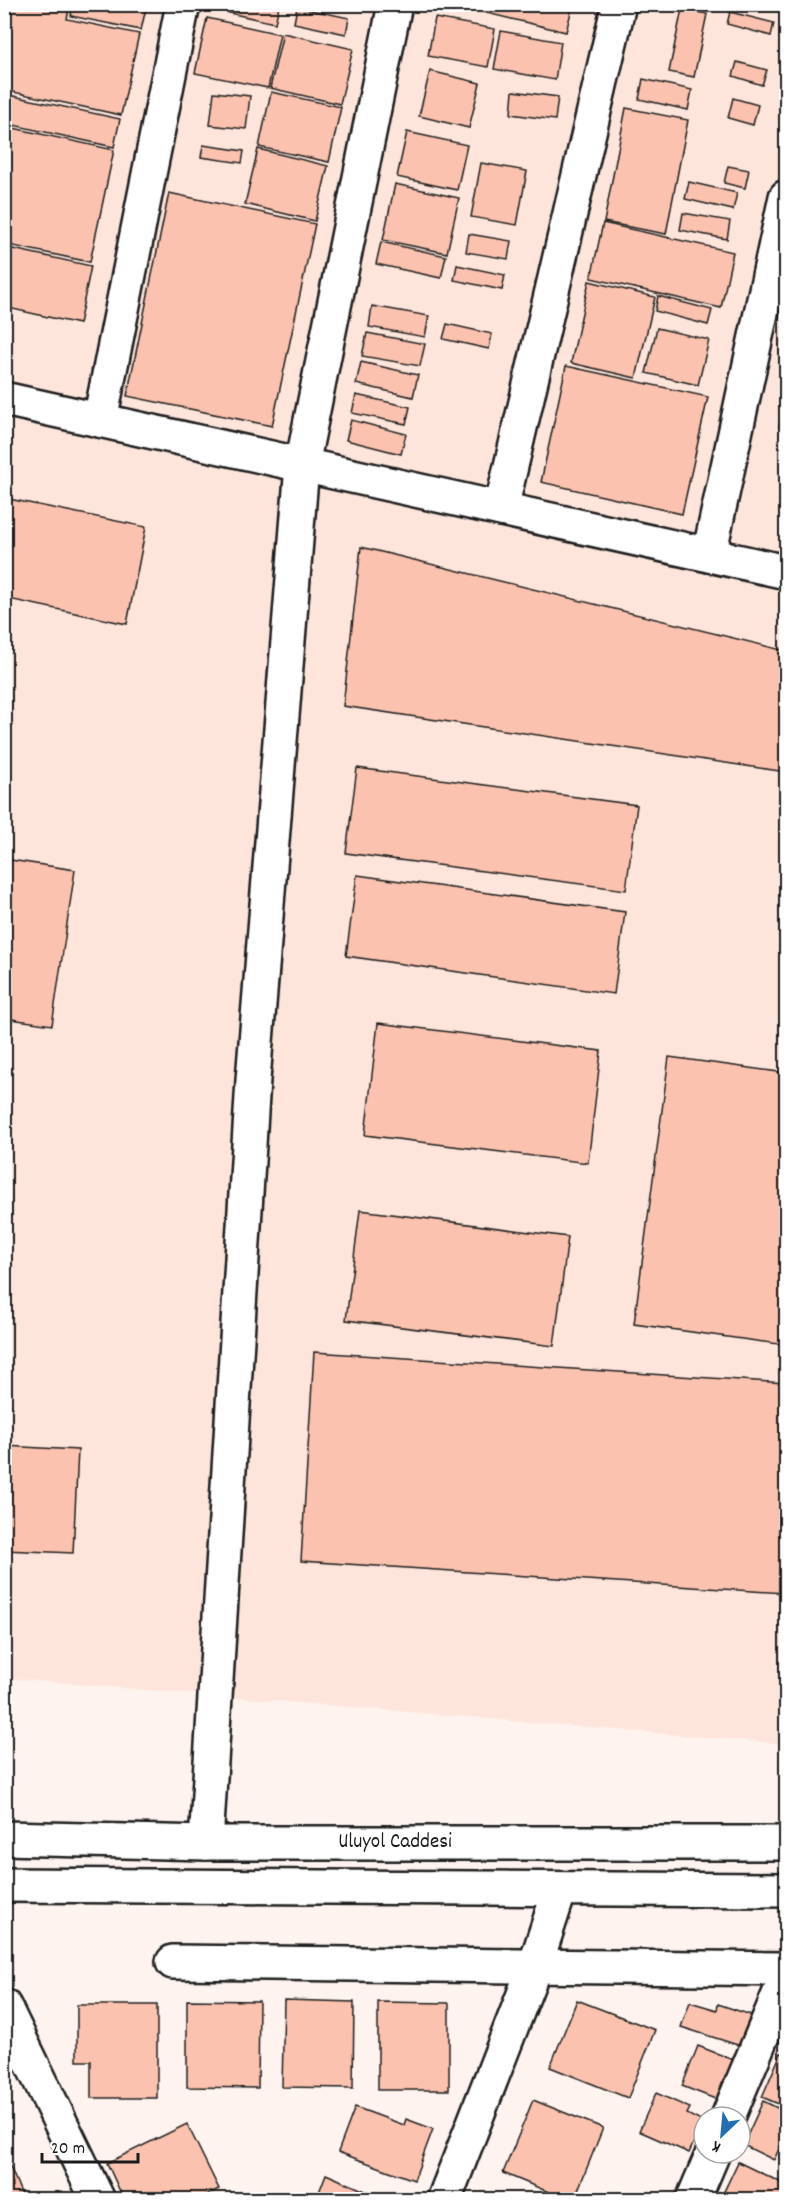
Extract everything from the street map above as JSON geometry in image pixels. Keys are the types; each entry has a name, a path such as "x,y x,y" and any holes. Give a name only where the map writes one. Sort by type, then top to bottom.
{"street":[{"path":"100,420 183,4"},
{"path":"206,1843 253,1080 302,465 395,4"},
{"path":"501,509 619,4"},
{"path":"709,555 786,197"},
{"path":"4,399 786,572"},
{"name":"Uluyol Caddesi","path":"4,1838 206,1843 786,1843"},
{"path":"4,1886 786,1890"},
{"path":"444,2199 535,1966 560,1889"},
{"path":"173,1962 786,1969"},
{"path":"733,2105 786,1978"},
{"path":"4,2006 98,2199"},
{"path":"693,2199 708,2165"}],"shaded area":[{"path":"4,5 786,5 786,1744 5,1678"}],"building":[{"path":"4,4 70,4 67,19 139,34 121,115 4,90"},
{"path":"73,4 147,4 141,30 71,16"},
{"path":"231,4 279,6 275,23 229,13"},
{"path":"449,4 573,4 566,32"},
{"path":"297,7 349,18 346,34 294,23"},
{"path":"682,9 707,14 694,77 669,72"},
{"path":"730,12 774,23 771,36 727,24"},
{"path":"207,18 280,34 268,88 195,73"},
{"path":"435,18 495,29 488,67 428,56"},
{"path":"501,31 561,42 555,80 494,69"},
{"path":"283,33 353,49 340,104 270,88"},
{"path":"737,62 767,70 762,85 733,76"},
{"path":"430,71 480,83 469,128 419,116"},
{"path":"643,79 692,90 688,110 639,99"},
{"path":"513,91 558,97 555,120 511,114"},
{"path":"214,92 250,96 246,129 210,125"},
{"path":"271,92 341,107 329,162 259,147"},
{"path":"4,94 120,119 114,147 4,123"},
{"path":"733,98 758,105 753,125 728,118"},
{"path":"626,108 688,120 666,234 604,222"},
{"path":"4,126 114,150 90,262 4,244"},
{"path":"407,132 467,145 457,190 397,177"},
{"path":"203,145 244,151 242,163 201,157"},
{"path":"258,149 328,166 315,221 245,204"},
{"path":"481,163 527,171 517,225 471,217"},
{"path":"728,166 749,170 745,188 724,183"},
{"path":"689,182 737,193 733,210 685,199"},
{"path":"395,184 459,198 447,253 383,240"},
{"path":"169,193 315,224 272,426 127,396"},
{"path":"683,213 730,221 727,239 680,230"},
{"path":"603,223 733,252 721,308 591,278"},
{"path":"469,234 511,241 508,259 466,252"},
{"path":"381,242 446,256 441,278 376,264"},
{"path":"4,247 91,266 79,324 4,307"},
{"path":"457,265 505,275 502,290 454,280"},
{"path":"589,281 655,297 636,378 571,363"},
{"path":"658,296 712,310 708,325 655,311"},
{"path":"372,306 429,316 425,337 369,327"},
{"path":"447,324 492,334 489,349 443,339"},
{"path":"657,328 709,340 698,385 646,373"},
{"path":"367,333 425,344 420,366 362,356"},
{"path":"361,362 418,375 413,397 356,384"},
{"path":"566,366 708,397 682,514 541,482"},
{"path":"786,394 786,429 779,427"},
{"path":"356,395 410,407 406,424 352,413"},
{"path":"351,420 406,434 401,454 346,440"},
{"path":"4,498 146,527 127,624 4,598"},
{"path":"361,547 786,651 786,772 343,706"},
{"path":"357,768 637,805 626,890 346,853"},
{"path":"4,859 75,870 52,1025 4,1018"},
{"path":"357,875 625,912 614,994 346,956"},
{"path":"378,1023 601,1051 588,1163 365,1135"},
{"path":"669,1057 786,1073 786,1345 634,1324"},
{"path":"360,1210 568,1237 554,1346 346,1320"},
{"path":"314,1352 786,1383 784,1593 301,1561"},
{"path":"4,1446 78,1450 73,1553 4,1550"},
{"path":"187,2000 259,2001 258,2088 187,2087"},
{"path":"284,2000 354,2002 353,2088 282,2087"},
{"path":"577,2000 655,2030 628,2098 550,2067"},
{"path":"378,2002 449,2003 449,2090 378,2090"},
{"path":"690,2002 717,2010 718,2004 754,2016 744,2047 681,2027"},
{"path":"77,2005 157,2005 157,2098 91,2098 91,2061 77,2061"},
{"path":"698,2046 739,2062 723,2102 682,2086"},
{"path":"781,2053 786,2055 786,2107 762,2097"},
{"path":"656,2093 690,2108 687,2114 692,2116 692,2146 689,2153 639,2131"},
{"path":"533,2100 603,2128 574,2200 568,2200 503,2173"},
{"path":"763,2101 786,2112 786,2133 774,2160 752,2149 752,2125"},
{"path":"355,2107 404,2125 406,2119 433,2129 414,2180 338,2152"},
{"path":"187,2124 219,2189 196,2200 124,2200 107,2163"},
{"path":"4,2152 24,2200 4,2200"},
{"path":"737,2165 744,2165 786,2185 782,2200 720,2200"},
{"path":"326,2174 386,2200 316,2200"}]}
